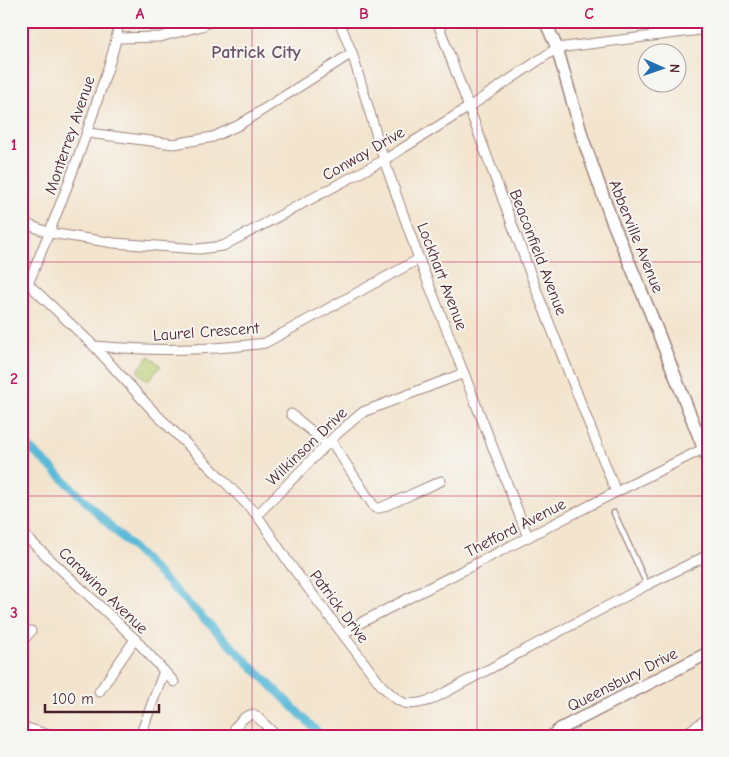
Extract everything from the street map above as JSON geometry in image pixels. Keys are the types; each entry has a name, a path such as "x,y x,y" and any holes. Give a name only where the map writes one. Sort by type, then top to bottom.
{"street":[{"name":"Monterrey Avenue","path":"28,284 50,233 88,133 117,38 119,21"},
{"path":"117,38 160,37 202,26 211,21"},
{"name":"Lockhart Avenue","path":"339,21 352,53 384,160 419,258 528,537"},
{"name":"Beaconfield Avenue","path":"437,21 539,297 616,492"},
{"name":"Abberville Avenue","path":"545,21 556,48 582,139 612,221 708,460"},
{"name":"Conway Drive","path":"21,222 50,233 114,243 199,249 223,246 384,160 469,107 556,48 703,26"},
{"path":"88,133 174,144 213,137 239,125 352,53"},
{"name":"Laurel Crescent","path":"94,346 131,350 186,350 265,343 419,258"},
{"name":"Patrick Drive","path":"21,278 94,346 154,412 257,515 289,563 381,685 398,701 412,705 431,700 708,554"},
{"name":"Wilkinson Drive","path":"257,515 329,442 363,412 464,373"},
{"path":"291,414 329,442 375,508 441,481"},
{"name":"Thetford Avenue","path":"343,634 364,621 703,449"},
{"name":"Carawina Avenue","path":"21,532 135,639 174,682"},
{"path":"21,643 32,631"},
{"path":"99,692 135,639"},
{"name":"Queensbury Drive","path":"552,736 560,729 708,653"},
{"path":"140,736 164,671"},
{"path":"235,727 248,714 251,714 255,715 277,736"},
{"path":"682,736 708,718"},
{"path":"21,726 52,736"}],"lane":[{"path":"21,306 28,284"},
{"path":"614,513 647,585"}],"green space":[{"path":"149,356 161,366 148,381 137,371"}],"waterway":[{"path":"21,440 57,473 322,736"}],"district":[{"name":"Patrick City","path":"256,52"}]}
